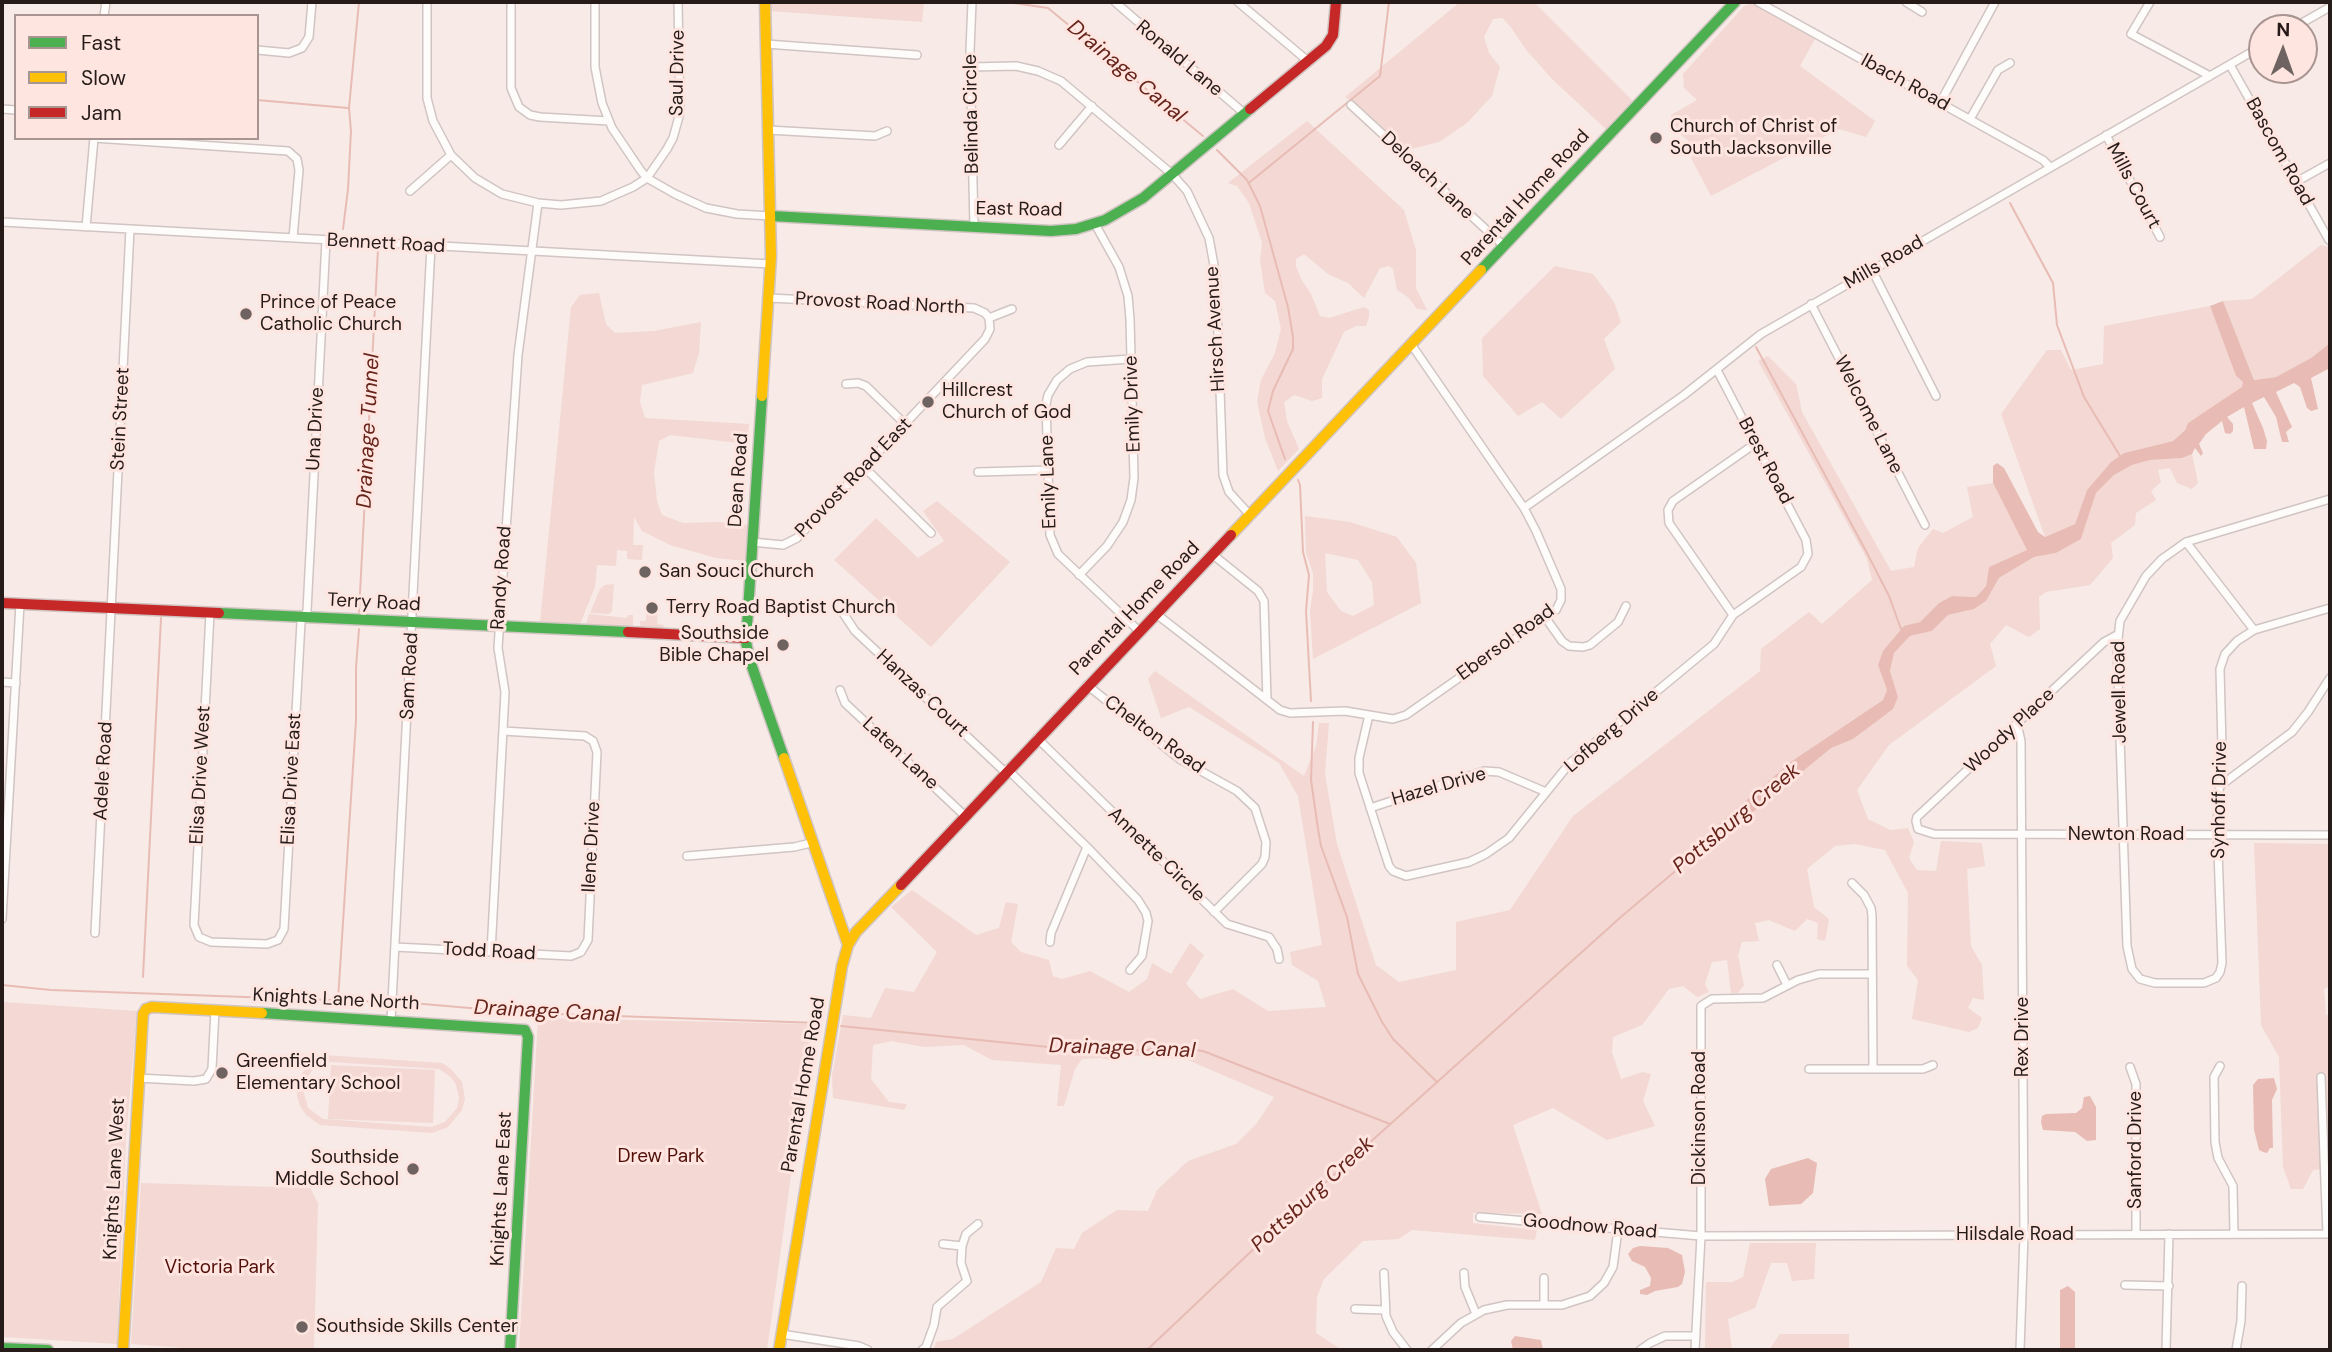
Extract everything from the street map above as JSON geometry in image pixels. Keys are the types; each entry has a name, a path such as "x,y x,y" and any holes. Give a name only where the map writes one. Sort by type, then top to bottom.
{"street":[{"path":"259,50 289,53 302,48 309,37 312,2"},
{"path":"427,2 427,98 438,132 451,155 485,186 515,199 538,203 589,204 616,195 648,178"},
{"path":"511,2 511,88 519,107 530,115 540,117 609,121"},
{"path":"595,2 597,80 609,121 633,161 648,178 706,208 737,214 771,216"},
{"name":"Saul Drive","path":"648,178 673,138 680,113 678,2"},
{"name":"Dean Road","path":"765,2 771,264 746,638 750,661 848,945"},
{"name":"Belinda Circle","path":"972,2 970,66 974,227"},
{"name":"Ronald Lane","path":"1115,2 1245,114"},
{"path":"1238,2 1309,62"},
{"name":"East Road","path":"771,216 1051,231 1095,224 1132,206 1309,62 1330,40 1336,2"},
{"name":"Parental Home Road","path":"779,1350 840,974 848,945 866,919 1735,2"},
{"name":"Ibach Road","path":"1758,2 2043,160 2050,167"},
{"path":"1906,2 1922,12"},
{"path":"1940,103 1995,2"},
{"path":"2150,2 2131,34 2210,76"},
{"path":"766,44 917,55"},
{"name":"Mills Road","path":"1524,508 1717,370 1761,334 2248,54"},
{"path":"1970,120 1998,70 2010,62"},
{"name":"Bascom Road","path":"2230,65 2329,240"},
{"name":"Hirsch Avenue","path":"970,66 1016,66 1038,71 1061,81 1172,174 1186,191 1209,238 1216,276 1222,468 1229,492 1249,514"},
{"name":"Deloach Lane","path":"1351,105 1504,246"},
{"path":"1059,145 1092,106"},
{"path":"768,130 875,136 887,131"},
{"name":"Mills Court","path":"2106,135 2160,237"},
{"path":"86,227 94,140"},
{"path":"124,140 288,151 296,159 299,170 293,238"},
{"path":"410,191 451,155"},
{"path":"2296,183 2330,163"},
{"name":"Randy Road","path":"491,953 505,686 498,654 499,626 518,355 538,203"},
{"name":"Bennett Road","path":"2,222 771,264"},
{"name":"Emily Drive","path":"1079,575 1116,534 1131,500 1135,465 1130,308 1125,282 1095,224"},
{"name":"Stein Street","path":"112,608 130,229"},
{"name":"Una Drive","path":"303,617 307,611 326,240"},
{"name":"Sam Road","path":"391,1021 431,246"},
{"path":"1872,270 1936,396"},
{"name":"Provost Road North","path":"769,298 974,309 985,313 989,318"},
{"name":"Welcome Lane","path":"1811,304 1925,525"},
{"path":"989,318 1013,309"},
{"name":"Provost Road East","path":"752,542 783,545 794,541 989,335 989,318"},
{"name":"Ebersol Road","path":"1369,715 1394,719 1406,715 1559,605 1560,589 1524,508 1411,344"},
{"name":"Emily Lane","path":"1132,359 1087,362 1070,369 1057,380 1046,404 1052,541 1062,560 1139,631"},
{"name":"Brest Road","path":"1717,370 1806,540 1808,554"},
{"path":"846,384 858,383 866,386 905,424"},
{"path":"1732,615 1669,523 1668,510 1673,501 1756,443"},
{"path":"864,467 931,533"},
{"path":"978,472 1048,470"},
{"name":"Jewell Road","path":"2135,974 2127,946 2118,635 2120,621 2146,576 2162,559 2186,542 2330,499"},
{"path":"2186,542 2254,630"},
{"path":"1212,554 1258,591 1264,601 1267,700"},
{"name":"Lofberg Drive","path":"1370,808 1389,866 1399,874 1412,876 1469,862 1486,854 1508,838 1570,763 1714,644 1732,615 1801,567 1808,554"},
{"name":"Terry Road","path":"2,603 746,638"},
{"path":"2,919 20,604"},
{"path":"1545,617 1562,641 1569,646 1583,648 1618,622 1626,606"},
{"name":"Adele Road","path":"95,933 112,608"},
{"name":"Synhoff Drive","path":"2135,974 2145,981 2155,983 2204,983 2216,978 2220,972 2222,963 2217,835 2222,662 2231,646 2254,630 2330,608"},
{"name":"Elisa Drive West","path":"210,613 194,925 199,937 211,942 267,944 278,940"},
{"name":"Hanzas Court","path":"843,613 855,631 1087,847 1138,900 1148,921 1142,956 1130,970"},
{"path":"1156,613 1284,712 1345,711 1369,715 1359,765 1360,779 1370,808"},
{"name":"Elisa Drive East","path":"278,940 284,929 303,617"},
{"name":"Woody Place","path":"1923,832 1916,825 1917,817 2104,642 2118,635"},
{"path":"2220,786 2292,732 2330,678"},
{"path":"2,682 16,683"},
{"name":"Chelton Road","path":"1087,685 1181,760 1237,791 1255,808 1265,842 1262,864 1214,912"},
{"name":"Laten Lane","path":"840,690 845,703 964,815"},
{"name":"Rex Drive","path":"2017,724 2021,741 2024,1234 2020,1350"},
{"name":"Ilene Drive","path":"503,731 596,738 588,940 581,951"},
{"name":"Annette Circle","path":"1037,738 1214,912 1232,927 1269,937 1277,949 1279,959"},
{"name":"Hazel Drive","path":"1370,808 1484,771 1499,772 1546,792"},
{"name":"Newton Road","path":"1923,832 2330,835"},
{"path":"687,856 794,847 811,843"},
{"path":"1049,942 1087,847"},
{"path":"1852,883 1864,895 1871,908 1873,1069"},
{"name":"Todd Road","path":"396,947 571,956 581,951"},
{"path":"581,951 588,959"},
{"path":"1777,965 1787,985 1818,974 1872,974"},
{"name":"Dickinson Road","path":"1695,1350 1700,1236 1700,1012 1704,1002 1712,999 1763,998 1787,985"},
{"name":"Knights Lane North","path":"145,1010 152,1007 215,1010 518,1028 525,1031"},
{"name":"Knights Lane West","path":"123,1350 142,1014 145,1010"},
{"path":"138,1078 194,1081 206,1079 212,1069 215,1010"},
{"name":"Knights Lane East","path":"510,1350 528,1037 525,1031"},
{"path":"1808,1069 1923,1069 1933,1065"},
{"path":"2220,1066 2214,1077 2215,1151 2233,1186 2234,1234"},
{"name":"Sanford Drive","path":"2130,1067 2136,1084 2136,1234"},
{"path":"2321,1077 2329,1234"},
{"name":"Goodnow Road","path":"1479,1217 1700,1236"},
{"path":"922,1350 926,1347 934,1325 937,1307 967,1281 961,1263 962,1246 966,1234 978,1224"},
{"path":"1432,1350 1456,1327 1476,1314 1507,1305 1573,1303 1597,1291 1613,1267 1618,1230"},
{"path":"2166,1350 2169,1234"},
{"name":"Hilsdale Road","path":"1700,1236 2329,1234"},
{"path":"943,1244 962,1246"},
{"path":"1384,1273 1385,1310 1392,1332 1407,1350"},
{"path":"1464,1273 1465,1287 1476,1314"},
{"path":"1544,1279 1544,1304"},
{"path":"2125,1285 2169,1286"},
{"path":"2236,1350 2241,1321 2242,1286"},
{"path":"1354,1309 1385,1310"},
{"path":"781,1334 859,1346 868,1350"},
{"path":"1640,1350 1665,1336 1696,1336"},
{"path":"2,1348 48,1350"}],"green space":[{"path":"769,2 924,2 922,22 769,11"},
{"path":"1460,2 1534,2 1634,102 1608,131 1553,80 1502,18 1493,19 1484,37 1489,53 1500,67 1492,96 1467,123 1439,142 1407,150 1363,109 1345,97"},
{"path":"1752,3 1815,39 1800,66 1875,121 1866,137 1839,129 1711,196 1691,158 1695,153 1695,146 1671,127 1671,115 1697,100 1684,88 1683,74 1744,6"},
{"path":"1307,121 1404,210 1416,250 1416,288 1427,310 1417,309 1409,298 1397,290 1393,269 1389,266 1380,268 1364,298 1348,283 1328,274 1304,254 1296,259 1301,279 1320,316 1329,318 1364,307 1369,310 1369,317 1366,326 1356,326 1344,332 1322,379 1322,398 1312,401 1294,395 1284,402 1287,421 1299,449 1278,471 1265,438 1257,401 1261,380 1275,353 1281,329 1275,301 1265,293 1260,260 1262,243 1249,203 1237,186 1228,183"},
{"path":"2321,245 2329,247 2330,250 2330,343 2311,358 2276,377 2254,380 2223,301 2252,299"},
{"path":"1555,266 1593,274 1614,302 1621,322 1604,339 1615,369 1561,419 1542,402 1518,416 1483,376 1482,338"},
{"path":"599,293 606,324 615,333 654,331 701,322 699,353 693,373 642,385 640,402 645,418 749,424 747,444 670,435 659,441 654,472 657,501 662,515 683,523 750,525 746,561 716,558 670,545 642,531 634,517 633,545 643,545 642,560 627,559 627,551 617,550 616,566 597,565 595,587 580,624 540,623 571,307 580,295"},
{"path":"2210,306 2236,376 2243,382 2243,387 2188,423 2173,441 2124,453 2111,462 2087,490 2075,524 2045,537 2001,414 2047,350 2061,350 2071,370 2103,364 2104,326"},
{"path":"1768,356 1796,384 1802,412 1891,571 1914,567 1918,548 1933,529 1943,533 1973,517 1967,487 1993,483 2028,550 1989,567 1986,586 1976,597 1952,596 1939,603 1920,622 1904,627 1878,664 1887,690 1883,700 1792,761 1853,739 1898,697 1890,671 1894,653 1910,636 1932,631 1948,615 1974,609 1986,601 1999,578 2034,557 2056,553 2081,539 2096,493 2114,475 2132,465 2150,460 2182,458 2192,454 2198,483 2192,489 2177,483 2170,468 2158,470 2161,482 2151,491 2156,500 2136,513 2135,525 2111,543 2113,558 2090,585 2046,592 2039,597 2040,629 2029,637 2006,625 1990,644 1996,666 1889,745 1857,790 1868,819 1890,830 1908,828 1914,842 1909,858 1917,870 1936,871 1941,841 1982,843 1985,866 1967,869 1971,946 1982,965 1984,1000 1973,998 1968,1008 1982,1018 1978,1028 1969,1032 1912,1019 1918,980 1907,966 1908,893 1885,850 1855,844 1835,846 1807,869 1814,907 1829,919 1825,941 1817,939 1818,923 1807,919 1795,931 1769,920 1755,923 1759,941 1742,942 1738,956 1744,985 1738,993 1731,993 1727,960 1712,962 1705,984 1709,992 1697,997 1683,986 1669,989 1642,1025 1613,1037 1612,1052 1621,1079 1643,1072 1651,1074 1643,1101 1655,1126 1607,1140 1553,1108 1513,1125 1542,1214 1473,1213 1473,1223 1537,1230 1535,1240 1412,1230 1399,1239 1363,1241 1324,1279 1317,1297 1316,1333 1342,1350 934,1350 936,1342 953,1339 1041,1282 1056,1248 1074,1249 1082,1233 1117,1210 1148,1211 1157,1190 1188,1161 1236,1144 1257,1123 1274,1097 1183,1058 1161,1059 1131,1055 1113,1061 1101,1058 1082,1059 1075,1069 1064,1106 1057,1106 1061,1065 992,1060 964,1045 924,1047 891,1041 873,1045 871,1079 889,1102 907,1104 904,1110 833,1098 832,1075 843,1015 871,1018 885,988 914,992 937,952 891,907 912,890 976,935 999,928 1006,902 1018,904 1011,942 1021,952 1049,960 1053,976 1062,979 1090,971 1129,992 1147,979 1152,963 1171,974 1190,943 1204,955 1186,984 1200,999 1233,989 1268,1011 1326,1007 1318,981 1292,965 1290,952 1322,945 1298,796 1279,763 1189,707 1161,718 1148,679 1155,671 1304,776 1316,746 1319,723 1329,723 1325,774 1337,844 1376,965 1399,982 1456,970 1456,922 1510,910 1573,816 1760,671 1761,649 1809,612 1822,624 1872,580 1867,559 1758,361"},
{"path":"937,501 1010,562 931,647 834,560 876,518 918,558 944,541 923,511"},
{"path":"1305,516 1350,522 1397,537 1416,563 1421,603 1313,659 1310,610 1313,573 1306,553","holes":["1325,553 1358,560 1372,582 1374,605 1353,616 1341,611 1327,592"]},
{"path":"614,584 612,611 609,614 590,613 600,589"},
{"path":"647,603 658,603 657,624 664,625 662,629 641,629 640,621 646,621"},
{"path":"589,614 627,618 628,615 633,615 633,626 588,627 586,625"},
{"path":"2254,843 2330,844 2330,986 2324,989 2326,1015 2330,1015 2330,1168 2313,1170 2303,1189 2291,1189 2283,1167 2279,1057 2261,1025"},
{"path":"2,1002 137,1011 126,1137 117,1344 2,1337"},
{"name":"Drew Park","path":"538,1018 812,1024 767,1350 519,1350"},
{"path":"294,1053 442,1063 462,1082 465,1099 462,1110 448,1127 432,1133 320,1125 306,1115 297,1095 302,1073 314,1061 294,1059","holes":["330,1062 439,1069 451,1077 459,1098 457,1108 445,1122 432,1127 323,1119 308,1108 303,1090 313,1069"]},
{"path":"331,1065 435,1070 433,1123 328,1119"},
{"name":"Victoria Park","path":"141,1183 310,1188 318,1203 314,1350 211,1350 131,1344"},
{"path":"1750,1243 1816,1243 1814,1279 1792,1281 1787,1263 1771,1263 1755,1308 1728,1319 1732,1350 1705,1350 1706,1282 1732,1282 1743,1277"},
{"path":"1780,1334 1849,1334 1849,1350 1769,1350"}],"water":[{"path":"2223,301 2254,380 2276,377 2311,358 2330,343 2330,368 2311,378 2318,409 2311,411 2307,408 2300,387 2294,383 2276,392 2292,427 2286,432 2289,442 2282,442 2276,417 2264,397 2252,403 2267,441 2266,449 2254,449 2244,407 2227,417 2233,424 2230,434 2225,433 2222,421 2206,434 2199,444 2203,453 2201,456 2195,448 2192,454 2182,458 2150,460 2132,465 2114,475 2096,493 2081,539 2056,553 2034,557 1999,578 1986,601 1974,609 1948,615 1932,631 1910,636 1894,653 1890,671 1898,697 1893,709 1853,739 1831,748 1708,849 1698,842 1792,761 1883,700 1887,690 1878,665 1883,651 1904,626 1920,622 1939,603 1952,596 1976,597 1986,586 1989,567 2027,550 1993,483 1993,466 1997,463 2004,468 2038,532 2045,537 2075,524 2087,490 2111,462 2124,453 2173,441 2185,430 2188,423 2242,387 2243,382 2236,376 2210,306"},
{"path":"2274,1078 2277,1089 2272,1100 2273,1148 2267,1153 2259,1150 2254,1130 2253,1085 2258,1079"},
{"path":"2090,1096 2096,1107 2096,1140 2087,1141 2075,1132 2043,1130 2042,1116 2076,1113 2082,1108 2084,1097"},
{"path":"1808,1158 1817,1163 1813,1193 1801,1204 1769,1206 1765,1179 1771,1169"},
{"path":"1633,1248 1668,1248 1682,1255 1685,1272 1682,1284 1647,1295 1640,1294 1640,1290 1650,1286 1651,1278 1645,1267 1632,1261 1628,1254"},
{"path":"2068,1286 2075,1292 2075,1350 2060,1350 2060,1290"},
{"path":"1515,1336 1541,1340 1543,1350 1513,1350 1511,1341"}],"waterway":[{"name":"Drainage Canal","path":"343,229 351,131 349,108 359,2"},
{"name":"Drainage Canal","path":"1007,2 1048,8 1203,136"},
{"path":"1250,182 1380,76 1389,2"},
{"name":"Drainage Canal","path":"259,100 348,108"},
{"name":"Drainage Canal","path":"1217,150 1247,180 1260,206 1288,307 1293,349 1273,391 1268,411 1285,459"},
{"path":"2010,203 2053,283 2057,325 2084,397 2120,456"},
{"name":"Drainage Tunnel","path":"359,612 378,249"},
{"path":"1756,347 1867,553 1889,596 1901,629"},
{"name":"Drainage Canal","path":"1298,480 1303,552 1309,575 1306,611 1311,701"},
{"path":"143,977 161,618"},
{"name":"Drainage Canal","path":"338,1000 356,720 359,629"},
{"name":"Drainage Canal","path":"1313,722 1311,780 1321,846 1347,917 1358,974 1393,1039 1437,1082"},
{"name":"Pottsburg Creek","path":"1147,1350 1298,1207 1622,916 1705,846"},
{"name":"Drainage Canal","path":"2,985 51,990 384,1002"},
{"name":"Drainage Canal","path":"400,1002 528,1013 819,1023"},
{"name":"Drainage Canal","path":"841,1026 1088,1051 1148,1050 1163,1046 1203,1051 1390,1124"}],"traffic: fast":[{"path":"1481,270 1735,2"},
{"path":"771,216 1051,231 1076,229 1105,220 1143,198 1250,109"},
{"path":"762,396 746,642 750,661 784,758"},
{"path":"219,613 628,632"},
{"path":"262,1013 525,1030 528,1037 510,1350"},
{"path":"2,1348 48,1350"}],"traffic: slow":[{"path":"762,396 771,256 765,2"},
{"path":"1231,535 1481,270"},
{"path":"784,758 848,945"},
{"path":"779,1350 842,966 848,945 856,932 901,885"},
{"path":"123,1350 143,1014 146,1009 152,1007 262,1013"}],"traffic: jam":[{"path":"1250,109 1326,46 1333,35 1336,2"},
{"path":"901,885 1231,535"},
{"path":"2,603 219,613"},
{"path":"628,632 746,638"}],"place":[{"name":"Church of Christ of South Jacksonville","path":"1656,138"},
{"name":"Prince of Peace Catholic Church","path":"246,314"},
{"name":"Hillcrest Church of God","path":"928,402"},
{"name":"San Souci Church","path":"645,572"},
{"name":"Terry Road Baptist Church","path":"652,608"},
{"name":"Southside Bible Chapel","path":"783,645"},
{"name":"Greenfield Elementary School","path":"222,1073"},
{"name":"Southside Middle School","path":"413,1169"},
{"name":"Southside Skills Center","path":"302,1327"}]}
